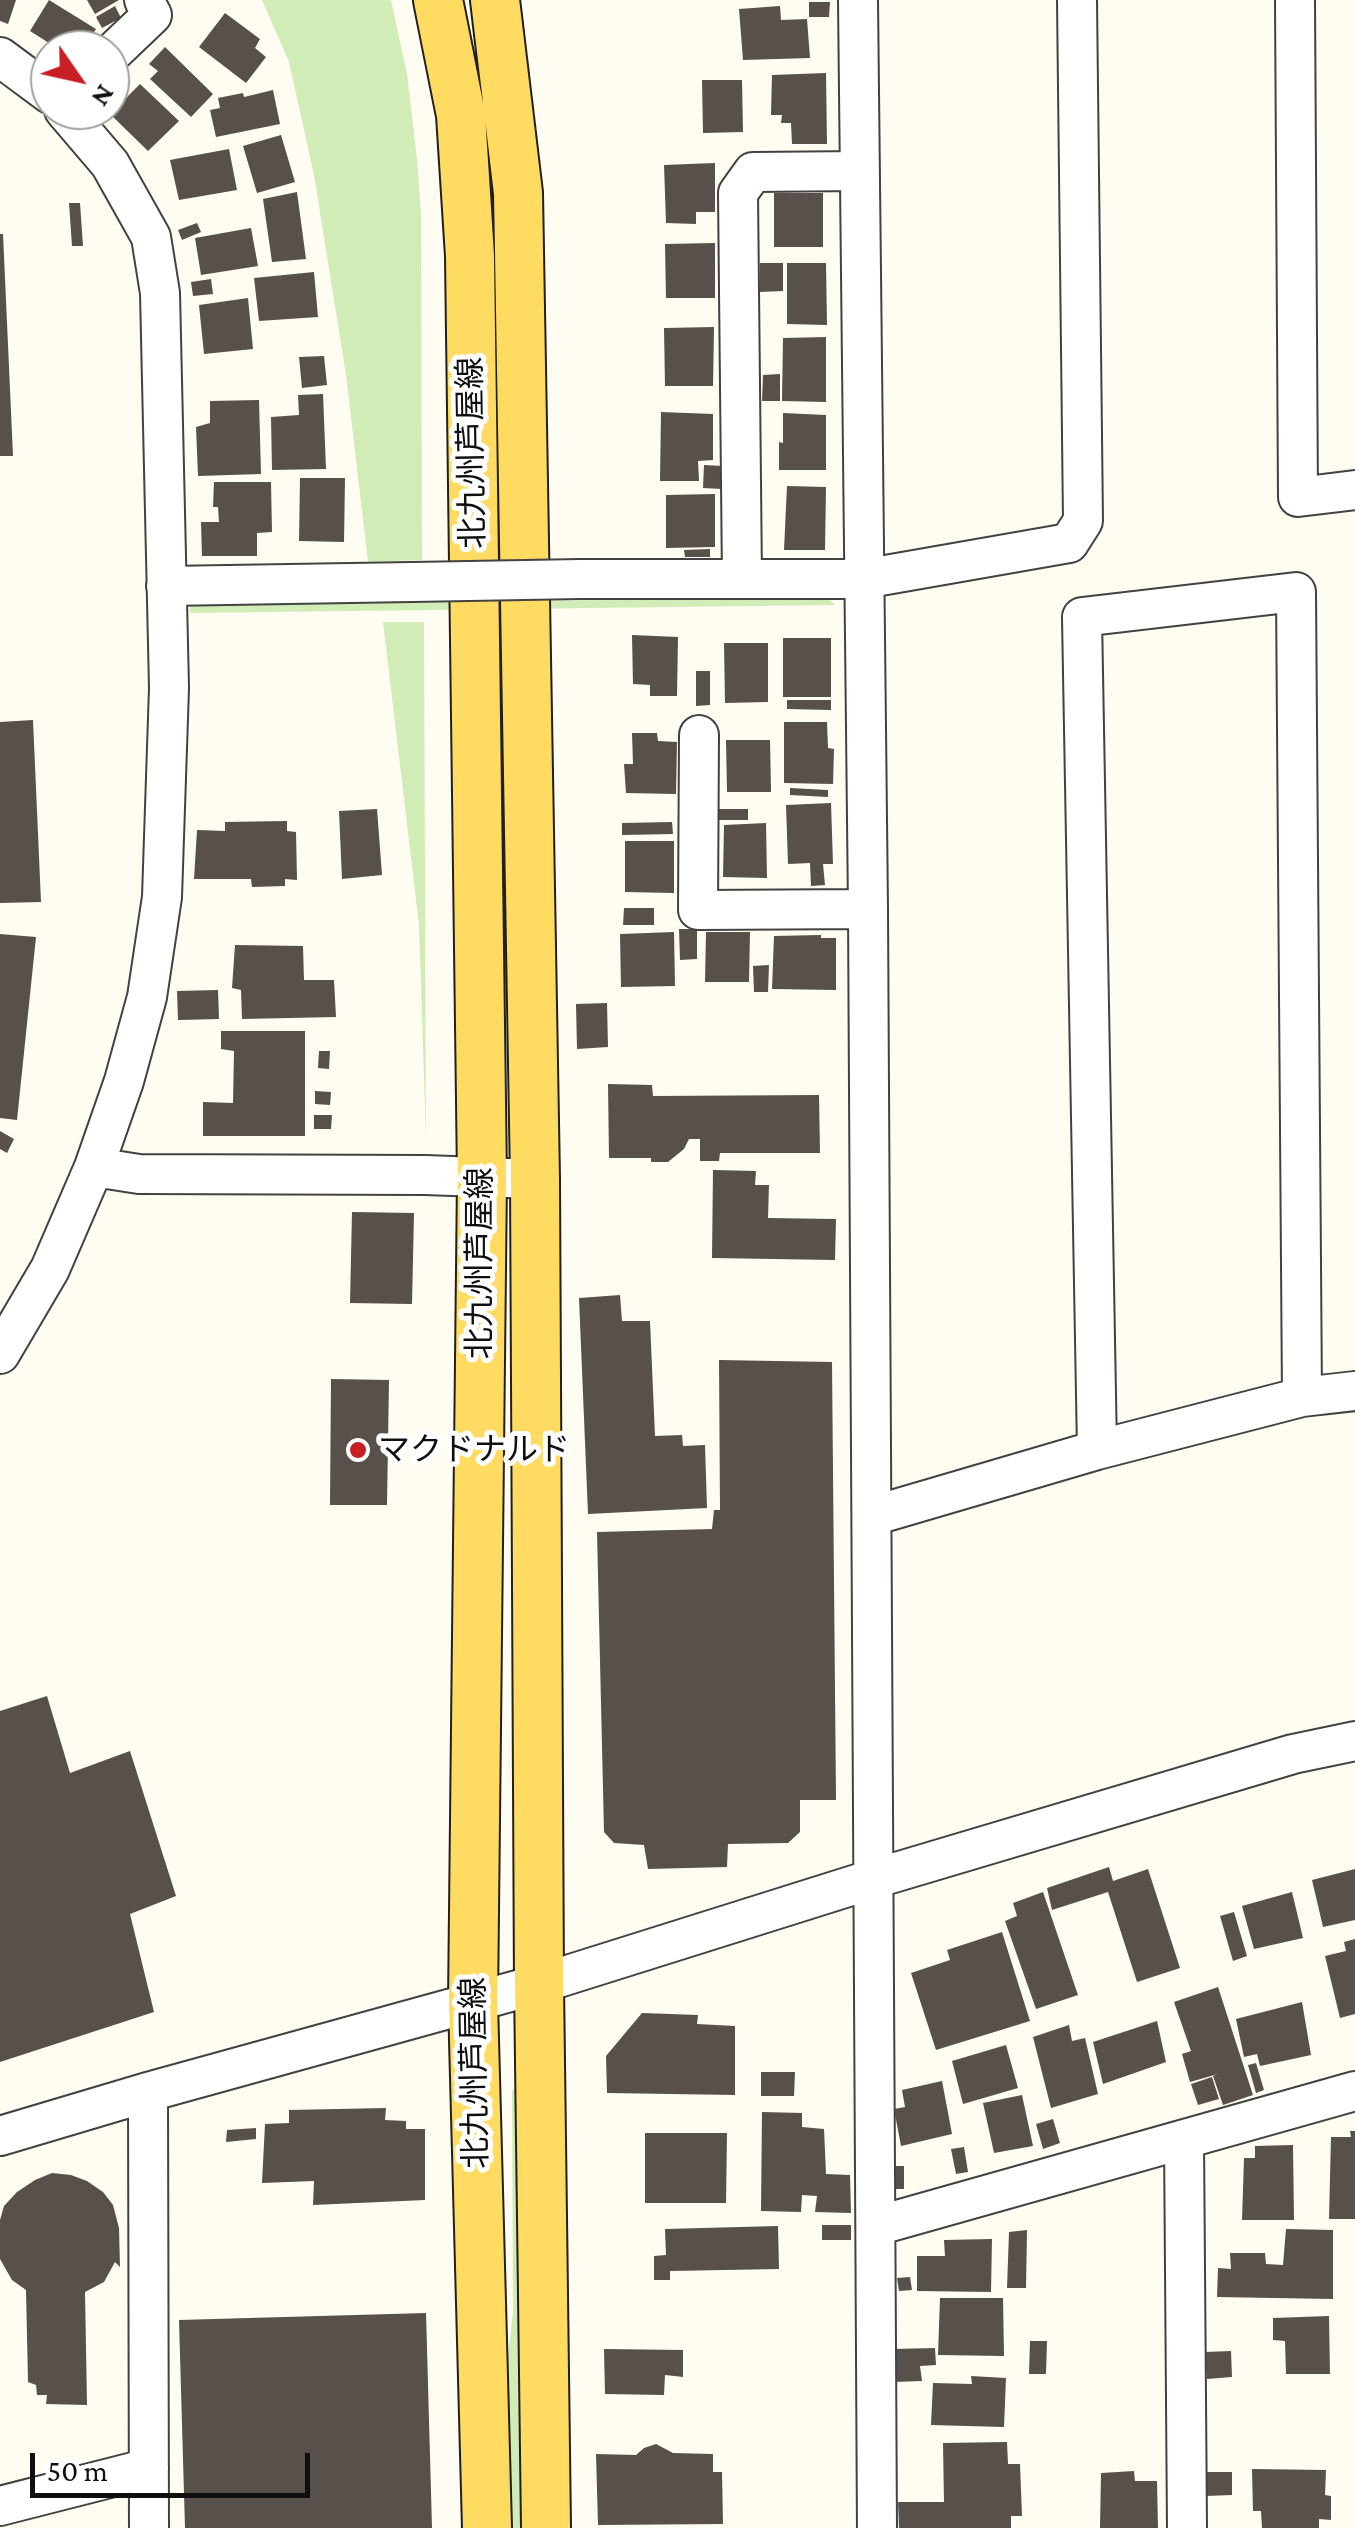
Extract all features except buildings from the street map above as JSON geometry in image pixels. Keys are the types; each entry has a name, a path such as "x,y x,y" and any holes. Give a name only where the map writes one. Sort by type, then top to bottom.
{"main road":[{"name":"北九州芦屋線","path":"438,0 461,116 470,256 482,1176 473,2002 487,2528"},
{"name":"北九州芦屋線","path":"494,0 518,193 535,1179 546,2528"}],"street":[{"path":"130,35 152,14 144,0"},
{"path":"858,0 868,909 877,2528"},
{"path":"166,586 863,579 1069,543 1083,521 1078,0"},
{"path":"1295,0 1298,497 1355,490"},
{"path":"0,57 30,79"},
{"path":"0,1354 50,1269 94,1167 124,1081 147,997 162,898 169,688 160,293 151,236 110,164 81,130"},
{"path":"742,579 738,194 752,172 860,172"},
{"path":"1097,1450 1082,617 1296,592 1302,1397"},
{"path":"698,735 698,910 868,909"},
{"path":"94,1167 139,1174 535,1179"},
{"path":"872,1516 1097,1450 1302,1397 1355,1391"},
{"path":"0,2136 540,1984 873,1879 1292,1754 1355,1741"},
{"path":"876,2226 1355,2091"},
{"path":"148,2092 149,2528"},
{"path":"1184,2138 1187,2528"},
{"path":"0,2506 148,2468"}],"green space":[{"path":"262,0 391,0 407,74 421,214 422,560 368,562 346,375 314,175 289,62"},
{"path":"828,598 835,605 190,613 190,606"},
{"path":"383,622 424,622 426,1139 419,925"},
{"path":"515,2087 523,2528 507,2528 502,2409 513,2312"}],"place":[{"name":"マクドナルド","path":"358,1450"}]}
